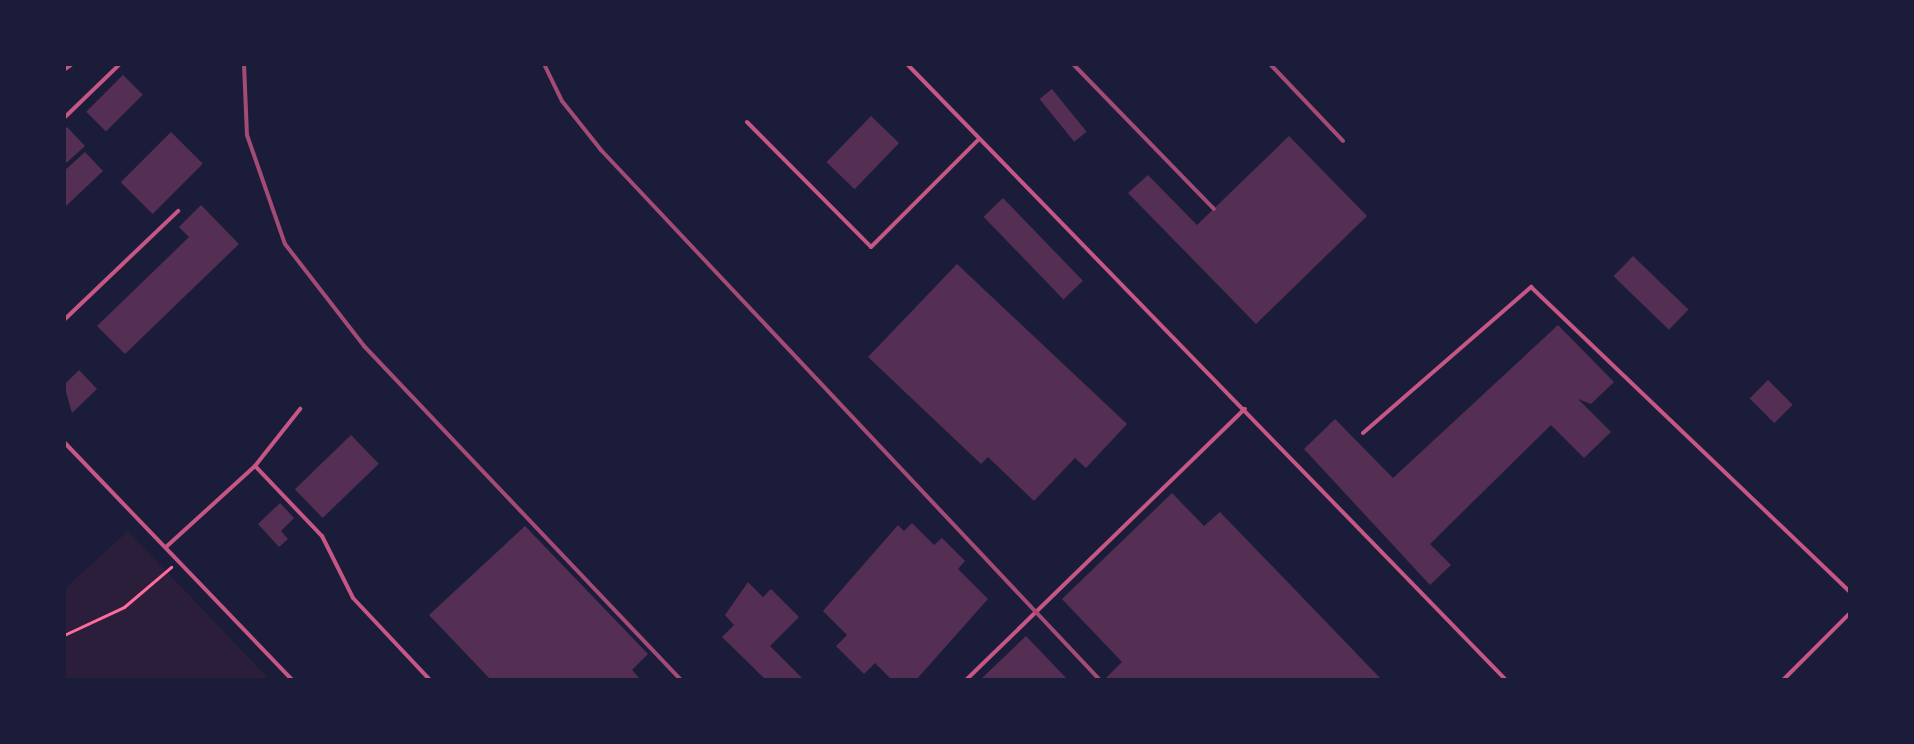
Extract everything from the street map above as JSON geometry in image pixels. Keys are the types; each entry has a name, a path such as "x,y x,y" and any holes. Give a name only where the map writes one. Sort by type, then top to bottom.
{"lane":[{"path":"64,118 120,64"},
{"path":"907,64 1506,680"},
{"path":"64,70 71,65"},
{"path":"747,122 871,247 979,139"},
{"path":"64,320 178,211"},
{"path":"1363,433 1531,287 1850,592"},
{"path":"166,547 255,466 300,409"},
{"path":"966,680 1245,409"},
{"path":"64,442 292,680"},
{"path":"255,466 322,536 353,598 430,680"},
{"path":"1783,680 1850,613"}],"path":[{"path":"64,635 124,607 178,561"}],"shaded area":[{"path":"128,531 270,680 64,680 64,589"}],"building":[{"path":"123,75 143,95 106,132 86,112"},
{"path":"1052,89 1087,132 1074,142 1040,99"},
{"path":"871,116 899,143 855,189 827,162"},
{"path":"67,127 85,146 64,165 64,130"},
{"path":"171,132 203,164 153,214 121,182"},
{"path":"1289,136 1367,216 1256,324 1128,193 1148,175 1197,225"},
{"path":"85,152 103,171 64,208 64,171"},
{"path":"1003,198 1083,281 1063,299 984,217"},
{"path":"201,205 239,244 125,354 97,326 189,237 179,227"},
{"path":"1633,256 1688,309 1669,330 1614,276"},
{"path":"957,264 1127,424 1086,468 1075,458 1034,501 988,457 981,464 868,357"},
{"path":"1558,325 1614,382 1591,404 1578,399 1611,432 1584,458 1551,425 1430,544 1451,565 1430,585 1304,449 1335,419 1393,478"},
{"path":"79,370 97,389 72,413 64,385"},
{"path":"1768,380 1793,405 1774,423 1750,398"},
{"path":"351,435 379,464 323,518 295,489"},
{"path":"1172,493 1204,526 1220,512 1382,680 1104,680 1122,662 1062,599"},
{"path":"280,503 294,518 281,531 288,539 279,547 258,524"},
{"path":"912,523 934,545 942,538 965,561 958,569 988,599 916,680 892,680 875,663 864,674 836,646 847,635 823,611 898,525 904,531"},
{"path":"525,526 648,654 632,670 641,680 491,680 429,615"},
{"path":"748,582 763,597 771,589 799,617 770,646 804,680 766,680 722,637 734,625 725,615"},
{"path":"1026,636 1068,680 980,680"}],"railway":[{"path":"244,64 247,135 285,244 364,346 681,680"},
{"path":"544,64 562,101 601,150 1100,680"},
{"path":"1073,64 1214,209"},
{"path":"1270,64 1343,141"}]}
